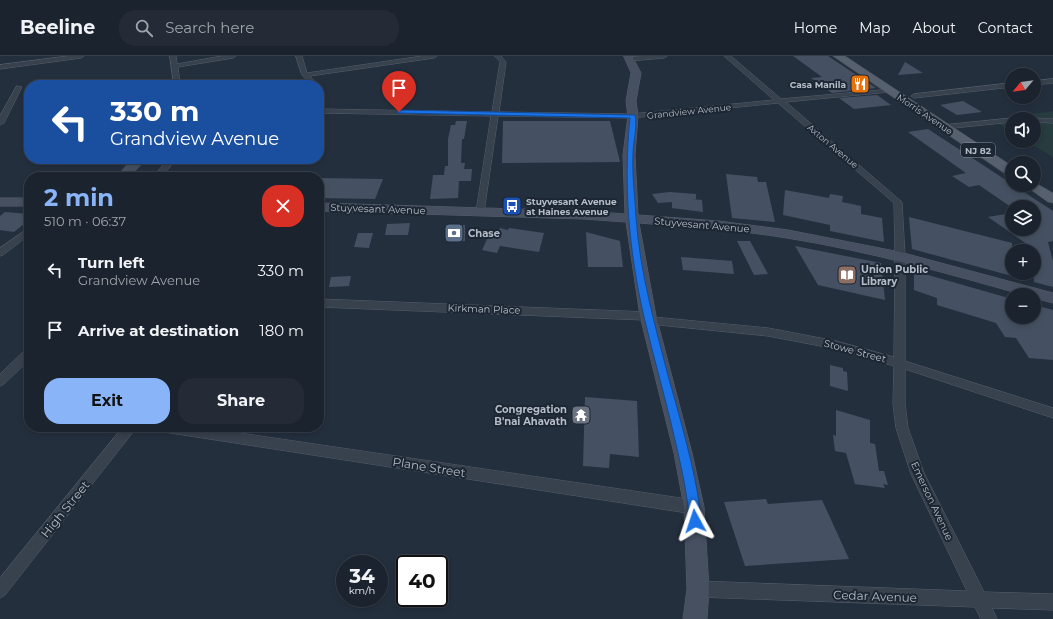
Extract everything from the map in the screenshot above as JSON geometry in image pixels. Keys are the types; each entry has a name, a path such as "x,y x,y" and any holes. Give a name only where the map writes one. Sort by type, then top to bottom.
{"main road":[{"name":"Morris Avenue","path":"838,56 1005,167"},
{"name":"Morris Avenue","path":"853,56 1005,156"},
{"path":"1041,179 1053,187"},
{"path":"1041,191 1053,199"}],"street":[{"path":"16,64 20,56"},
{"path":"0,67 81,56"},
{"path":"173,56 176,80"},
{"path":"174,66 233,56"},
{"path":"299,56 305,75 310,80"},
{"path":"305,75 434,56"},
{"path":"480,212 503,62 498,56"},
{"path":"664,56 629,58 636,73 632,100 633,116 629,155 632,219 649,318 683,453 694,507 698,589 695,619"},
{"name":"Axton Avenue","path":"727,56 898,202 900,256"},
{"path":"1041,82 1053,81"},
{"path":"914,96 1005,86"},
{"path":"0,123 19,87"},
{"name":"Grandview Avenue","path":"324,111 633,116 889,90"},
{"path":"1041,120 1053,121"},
{"path":"944,127 1005,121"},
{"path":"161,172 169,164"},
{"path":"0,202 24,202"},
{"name":"Stuyvesant Avenue","path":"324,207 584,215 718,225 788,234 900,256 1053,298"},
{"path":"0,253 24,235"},
{"name":"Emerson Avenue","path":"900,256 899,404 902,428 918,474 990,619"},
{"name":"Kirkman Place","path":"324,303 649,318"},
{"name":"Stowe Street","path":"649,318 768,332 836,345 899,363 1053,413"},
{"path":"0,381 24,358"},
{"name":"High Street","path":"0,590 127,432"},
{"name":"Plane Street","path":"197,432 694,507"},
{"name":"Cedar Avenue","path":"698,589 1053,602"}],"green space":[{"path":"1053,111 1053,157 1038,148 1041,148 1041,113"},
{"path":"1005,118 1005,128 992,120"}],"building":[{"path":"793,56 828,56 876,88 832,93 811,78 822,77"},
{"path":"905,62 923,73 898,75"},
{"path":"877,95 891,105 854,109 839,98"},
{"path":"963,101 982,112 957,115 940,105"},
{"path":"456,121 467,121 464,139 462,139 461,163 465,163 464,169 472,169 471,181 459,181 458,198 430,199 433,175 444,175 445,166 448,166 448,139 451,125 455,125"},
{"path":"503,121 610,121 620,162 502,163"},
{"path":"928,129 1005,180 1005,192 1024,192 1036,200 1005,200 1005,203 979,185 969,187 952,176 966,173 908,132"},
{"path":"127,164 142,164 135,172 120,172"},
{"path":"726,174 757,177 758,182 766,182 775,222 732,218"},
{"path":"324,178 383,179 375,199 324,198"},
{"path":"785,190 829,198 830,194 843,196 842,202 861,206 861,214 882,218 884,242 830,231 830,225 783,215"},
{"path":"670,192 696,194 696,199 692,199 702,200 703,212 672,208 672,202 658,203 652,194"},
{"path":"1041,203 1053,211 1053,241 1048,242 1053,261 1053,287 1034,282 1034,280 1041,280 1041,244 1027,244 1015,236 1041,236"},
{"path":"5,212 24,214 24,224 14,232 0,230 0,216"},
{"path":"1005,214 1005,229 988,217"},
{"path":"909,217 1012,243 1005,244 1005,274 912,249"},
{"path":"410,223 408,235 385,235 387,224"},
{"path":"448,225 465,225 465,241 448,242"},
{"path":"500,228 544,233 539,252 500,246 497,253 482,250 490,233 497,234"},
{"path":"586,232 620,241 623,267 588,267"},
{"path":"358,233 373,233 369,248 354,247"},
{"path":"737,241 750,241 768,274 754,275"},
{"name":"Union Public Library","path":"795,246 881,263 885,300 818,285"},
{"path":"681,257 732,261 734,274 683,270"},
{"path":"914,271 1005,297 1005,324 1041,324 1041,307 1053,310 1053,360 1029,358 1016,338 1005,337 996,323 937,305 937,298 914,290"},
{"path":"351,276 349,286 329,287 331,277"},
{"path":"830,365 843,368 843,371 847,372 848,391 830,386"},
{"path":"585,397 637,401 639,457 610,454 609,468 583,466"},
{"path":"836,410 870,420 870,443 875,444 879,471 884,471 888,485 883,484 885,488 855,484 846,453 835,451 833,435 836,436"},
{"path":"766,499 768,504 822,500 849,559 745,566 724,502"}],"place":[{"name":"Casa Manila","path":"860,84"},
{"name":"Stuyvesant Avenue at Haines Avenue","path":"512,206"},
{"name":"Chase","path":"454,233"},
{"name":"Union Public Library","path":"847,275"},
{"name":"Congregation B'nai Ahavath","path":"581,415"}],"route":[{"path":"399,112 633,116 629,155 632,219 637,255 648,316 683,453 694,507 695,521"}]}
